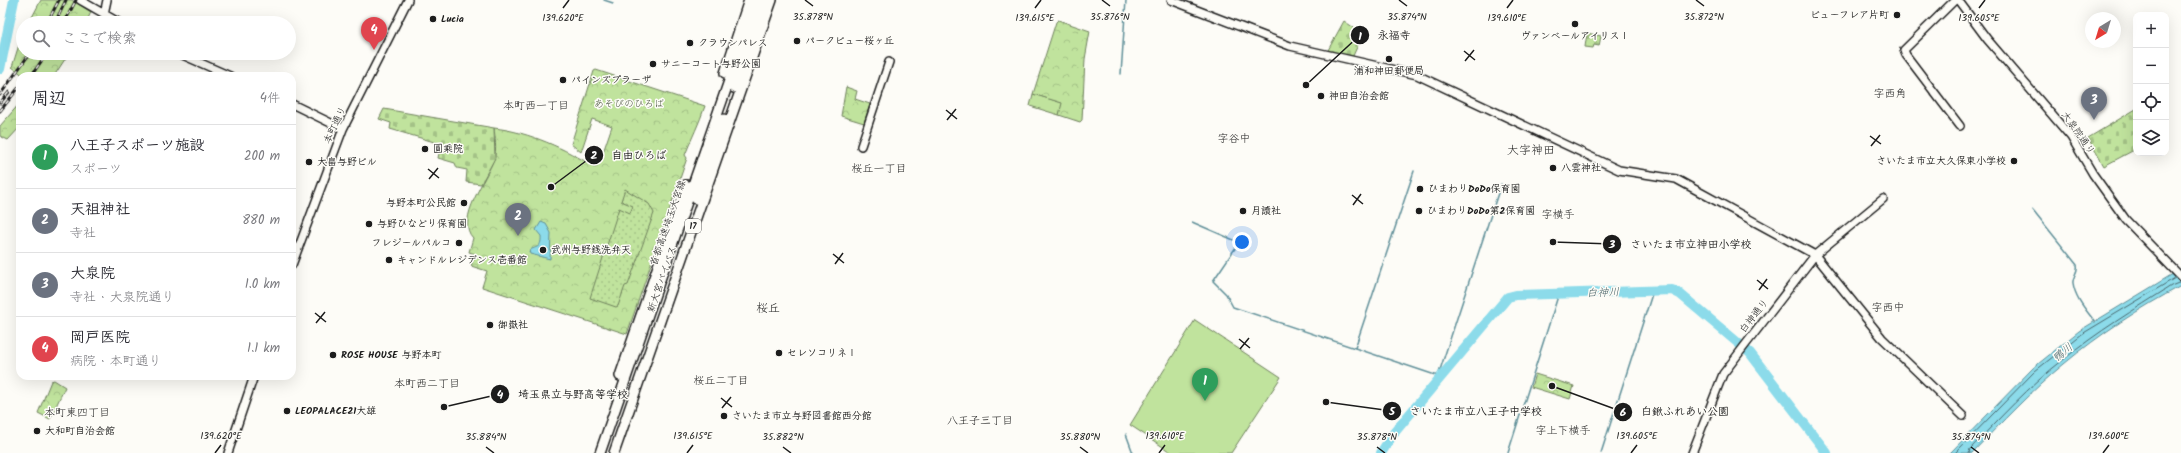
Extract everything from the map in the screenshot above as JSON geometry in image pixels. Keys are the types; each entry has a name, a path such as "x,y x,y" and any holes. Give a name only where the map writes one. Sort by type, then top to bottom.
{"highway":[{"name":"新大宮バイパス","path":"595,453 749,0"},
{"name":"首都高速埼玉大宮線","path":"600,453 756,0"},
{"name":"首都高速埼玉大宮線","path":"608,453 765,0"},
{"name":"新大宮バイパス","path":"614,453 772,0"}],"street":[{"path":"80,0 108,16"},
{"path":"104,14 107,0"},
{"name":"本町通り","path":"296,254 343,129 408,0"},
{"path":"1171,0 1295,48 1417,75 1619,170 1676,179 1815,255 1882,338 1963,416"},
{"path":"1957,0 1904,50 1906,55 1960,126"},
{"name":"大泉院通り","path":"1957,0 1987,39 2071,137 2093,174 2126,220 2181,277"},
{"path":"194,60 221,72"},
{"path":"861,146 889,62"},
{"path":"296,106 343,129"},
{"name":"白神通り","path":"1692,453 1723,374 1743,347 1815,255 1883,199"},
{"path":"228,453 253,380"}],"green space":[{"path":"41,0 72,0 91,12 89,16 33,16"},
{"path":"1058,20 1090,31 1085,59 1082,120 1080,122 1059,115 1062,103 1033,94 1056,22"},
{"path":"1344,21 1363,34 1352,58 1327,52"},
{"path":"1587,33 1601,36 1599,46 1594,45 1593,48 1585,47"},
{"path":"16,54 16,60 64,60 57,72 19,72 12,67"},
{"name":"あそびのひろば","path":"596,70 705,106 685,155 687,158 627,334 482,287 487,271 471,266 475,254 469,252 473,238 468,230 470,210 494,159 496,148 494,128 534,137 572,154 595,167 599,164 612,126 592,119 581,152 571,144 594,71"},
{"path":"846,87 857,91 855,99 870,104 864,123 841,116"},
{"path":"1033,94 1063,103 1059,115 1030,106"},
{"path":"16,108 16,131 8,140 0,136 0,126"},
{"path":"384,109 494,128 495,158 481,184 466,182 467,170 457,168 455,163 438,158 441,144 390,129 391,123 379,119"},
{"path":"2133,111 2133,151 2104,166 2088,138"},
{"path":"625,189 649,204 654,213 628,285 625,286 618,306 616,307 590,298 619,208 630,213 633,206 621,201"},
{"path":"1195,320 1281,377 1231,453 1172,453 1130,425"},
{"path":"1535,374 1574,386 1570,399 1531,387"},
{"path":"54,380 65,387 50,419 38,413 51,381"}],"water":[{"path":"541,222 546,224 551,233 550,259 530,254 529,251 540,244 541,236 536,230"},
{"name":"鴨川","path":"2181,269 2181,286 2150,303 2078,353 2028,396 1972,453 1950,453 2033,368 2079,331"}],"waterway":[{"path":"0,69 14,0"},
{"path":"604,0 613,3"},
{"path":"1121,74 1126,0"},
{"path":"1355,348 1414,171"},
{"path":"1438,376 1501,184"},
{"path":"2033,210 2077,265 2077,270 2073,281 2074,289 2082,304 2095,322"},
{"path":"1192,222 1236,241 1236,247 1213,281 1226,294 1233,307 1441,377"},
{"name":"白神川","path":"1381,453 1393,434 1508,297 1516,295 1672,290 1680,294 1750,353 1827,453"},
{"path":"1601,453 1653,291"},
{"path":"1508,453 1559,293"},
{"path":"1126,434 1133,453"}],"railway":[{"path":"51,16 59,0"},
{"path":"58,16 66,0"},
{"path":"68,16 76,0"},
{"path":"16,72 25,60"},
{"path":"34,72 42,60"},
{"path":"0,95 16,73"},
{"path":"0,111 16,91"},
{"path":"0,103 9,92"}],"place":[{"name":"ビューフレア片町","path":"1897,15"},
{"name":"Lucia","path":"433,19"},
{"name":"ヴァンベールアイリスⅠ","path":"1575,24"},
{"name":"パークビュー桜ヶ丘","path":"797,41"},
{"name":"クラウンパレス","path":"690,43"},
{"name":"岡戸医院","path":"374,50"},
{"name":"浦和神田郵便局","path":"1389,59"},
{"name":"サニーコート与野公園","path":"653,64"},
{"name":"パインズプラーザ","path":"563,80"},
{"name":"永福寺","path":"1306,85"},
{"name":"神田自治会館","path":"1321,96"},
{"name":"大泉院","path":"2094,120"},
{"name":"圓乘院","path":"425,149"},
{"name":"さいたま市立大久保東小学校","path":"2014,161"},
{"name":"大畠与野ビル","path":"309,162"},
{"name":"八雲神社","path":"1553,168"},
{"name":"自由ひろば","path":"551,187"},
{"name":"ひまわりDoDo保育園","path":"1420,189"},
{"name":"与野本町公民館","path":"464,203"},
{"name":"月讀社","path":"1243,211"},
{"name":"ひまわりDoDo第2保育園","path":"1419,211"},
{"name":"与野ひなどり保育園","path":"369,224"},
{"name":"天祖神社","path":"518,236"},
{"name":"さいたま市立神田小学校","path":"1553,242"},
{"name":"フレジールパルコ","path":"459,243"},
{"name":"武州与野銭洗弁天","path":"543,250"},
{"name":"キャンドルレジデンス壱番館","path":"389,260"},
{"name":"御嶽社","path":"490,325"},
{"name":"セレソコリネⅠ","path":"779,353"},
{"name":"ROSE HOUSE 与野本町","path":"333,355"},
{"name":"白鍬ふれあい公園","path":"1552,386"},
{"name":"八王子スポーツ施設","path":"1205,401"},
{"name":"さいたま市立八王子中学校","path":"1326,402"},
{"name":"埼玉県立与野高等学校","path":"444,407"},
{"name":"LEOPALACE21大雄","path":"287,411"},
{"name":"さいたま市立与野図書館西分館","path":"724,416"},
{"name":"大和町自治会館","path":"37,431"}],"district":[{"name":"字西角","path":"1890,94"},
{"name":"本町西一丁目","path":"536,106"},
{"name":"字谷中","path":"1234,139"},
{"name":"大字神田","path":"1531,150"},
{"name":"桜丘一丁目","path":"879,169"},
{"name":"字横手","path":"1558,215"},
{"name":"桜丘","path":"768,308"},
{"name":"字西中","path":"1888,308"},
{"name":"桜丘二丁目","path":"721,381"},
{"name":"本町西二丁目","path":"427,384"},
{"name":"本町東四丁目","path":"77,413"},
{"name":"八王子三丁目","path":"980,421"},
{"name":"字上下横手","path":"1563,431"}]}
